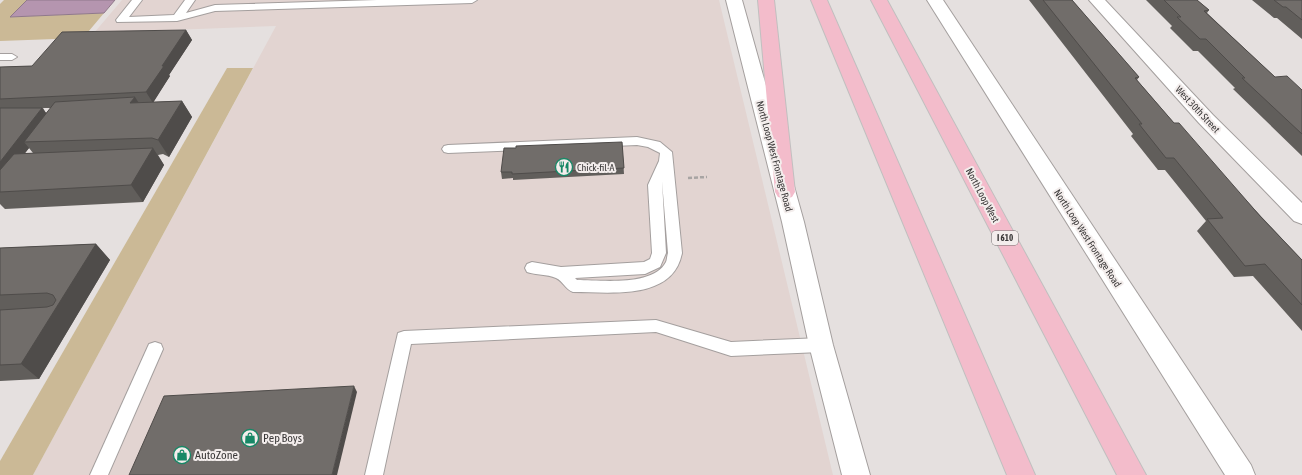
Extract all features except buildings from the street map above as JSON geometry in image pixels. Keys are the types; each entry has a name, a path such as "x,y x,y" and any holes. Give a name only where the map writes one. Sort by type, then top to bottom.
{"highway":[{"path":"766,0 785,192"},
{"path":"819,0 1021,475"},
{"name":"North Loop West","path":"879,0 1132,475"}],"main road":[{"name":"North Loop West Frontage Road","path":"734,0 785,192 821,345 856,475"},
{"name":"North Loop West Frontage Road","path":"935,0 1241,475"},
{"name":"West 30th Street","path":"1097,0 1206,119 1302,216"}],"lane":[{"path":"137,0 121,20 177,18 218,4 472,0"},
{"path":"177,18 190,0"},
{"path":"0,57 12,57"},
{"path":"448,149 637,141 649,142 660,146 666,152 675,253 672,265 663,276 650,282 634,285 573,286 561,273 532,268"},
{"path":"374,475 404,338 656,326 732,349 821,345"},
{"path":"99,475 155,348"}],"path":[{"path":"683,178 707,177"}],"shaded area":[{"path":"4,0 27,0 11,17 104,13 83,38 0,41 0,4"},
{"path":"27,0 115,0 104,13 10,17"},
{"path":"122,0 719,0 833,475 33,475 276,26 94,33"},
{"path":"227,68 253,68 33,475 0,475 0,461"}],"place":[{"name":"Chick-fil-A","path":"564,167"},
{"name":"Pep Boys","path":"250,438"},
{"name":"AutoZone","path":"182,455"}]}
